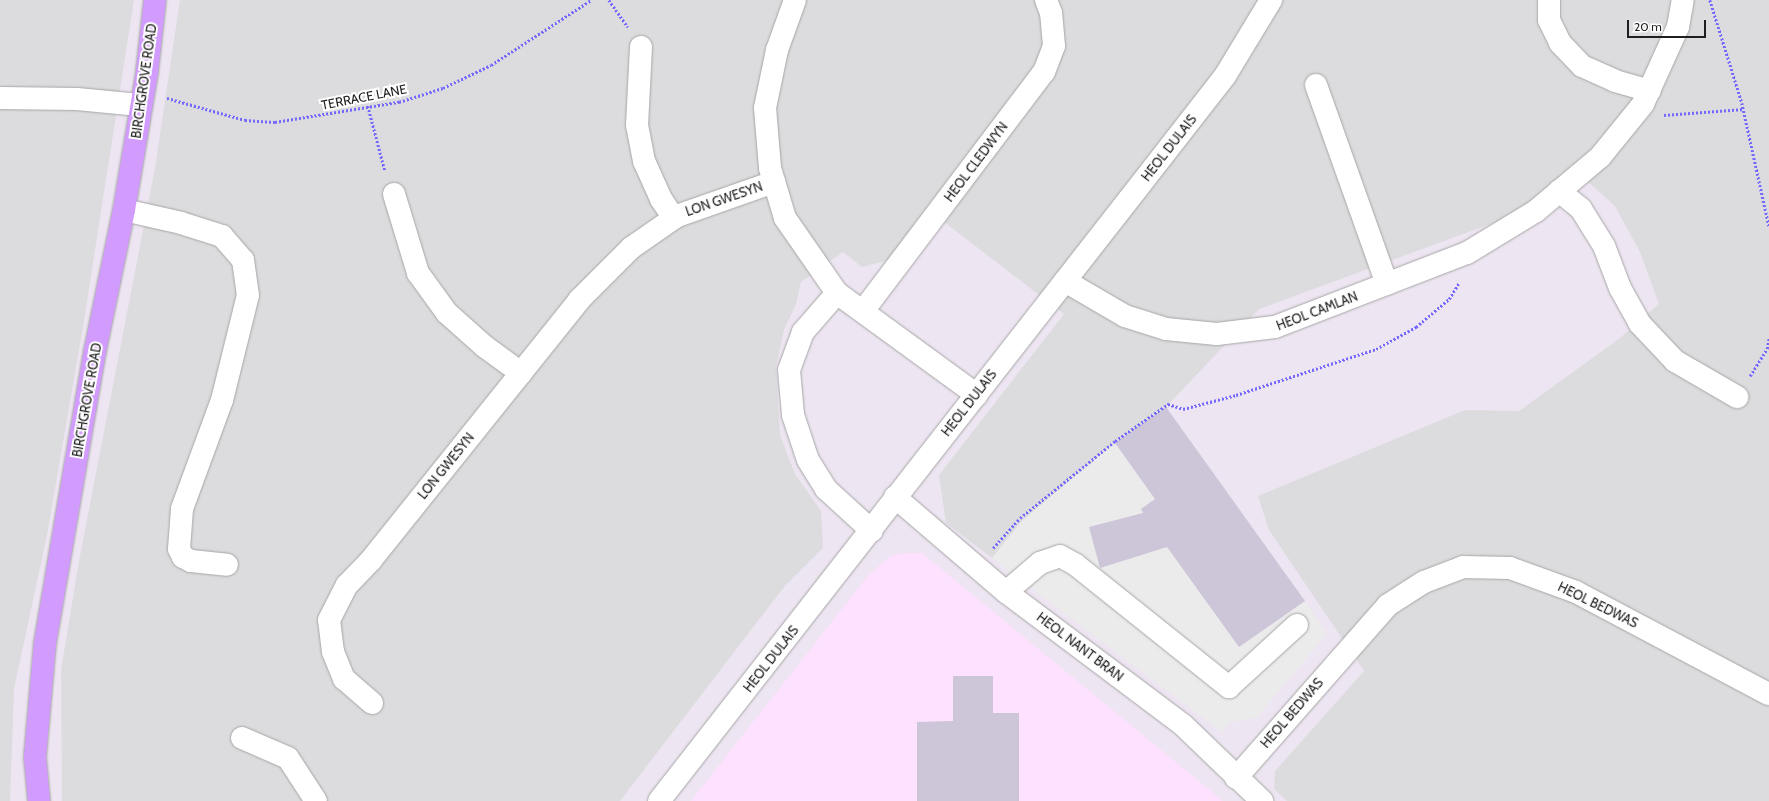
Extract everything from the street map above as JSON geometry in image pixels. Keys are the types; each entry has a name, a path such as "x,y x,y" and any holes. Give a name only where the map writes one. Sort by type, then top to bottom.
{"main road":[{"name":"BIRCHGROVE ROAD","path":"39,801 35,757 45,643 95,351 124,210 142,98 155,0"}],"street":[{"path":"795,0 777,50 766,108 770,168 785,218 837,293 977,395"},
{"name":"HEOL CLEDWYN","path":"863,311 1044,72 1054,46 1051,13 1046,0"},
{"name":"HEOL DULAIS","path":"659,801 872,531 895,497 977,395 1225,76 1271,0"},
{"path":"1549,0 1549,20 1560,43 1582,66 1615,81 1650,91"},
{"name":"HEOL CAMLAN","path":"1065,281 1125,316 1166,329 1217,334 1275,327 1467,253 1536,211 1600,157 1633,117 1650,91 1678,27 1683,0"},
{"name":"LON GWESYN","path":"642,47 637,125 644,160 661,199 674,218"},
{"path":"1316,85 1388,284"},
{"path":"0,98 142,98"},
{"name":"LON GWESYN","path":"372,703 344,679 333,652 330,620 347,585 371,560 579,300 632,248 674,218 730,195 774,182"},
{"path":"1559,191 1581,209 1604,246 1620,288 1640,324 1675,361 1737,397"},
{"path":"394,194 418,273 447,313 484,346 521,373"},
{"path":"124,210 182,223 222,236 243,260 248,295 222,400 182,509 179,549 183,556 191,561 227,565"},
{"path":"837,293 803,332 789,370 793,416 808,460 826,490 872,531"},
{"name":"HEOL NANT BRAN","path":"895,497 1006,592 1183,725 1236,778 1262,801"},
{"path":"1006,592 1040,563 1060,556 1076,565 1229,687 1297,625"},
{"name":"HEOL BEDWAS","path":"1236,778 1388,605 1424,582 1463,567 1510,568 1576,592 1769,694"},
{"path":"242,738 288,758 316,801"}],"path":[{"name":"TERRACE LANE","path":"142,98 252,121 275,122 399,102 443,88 490,65 591,0"},
{"path":"609,0 642,47"},
{"path":"1710,0 1744,109 1769,226"},
{"path":"368,106 384,168 386,188 394,194"},
{"path":"1633,117 1744,109"},
{"path":"977,566 1020,518 1114,441 1168,404 1183,409 1236,395 1376,349 1416,327 1449,299 1466,272 1467,253"},
{"path":"1737,397 1767,349 1769,338"}],"shaded area":[{"path":"0,0 134,0 84,321 47,535 14,689 10,801 0,801"},
{"path":"180,0 1769,0 1769,801 1287,801 1274,789 1275,771 1364,671 1269,530 1258,496 1465,410 1519,411 1620,338 1659,304 1640,252 1615,206 1573,168 1531,203 1504,219 1259,309 1166,407 1115,443 1022,521 992,558 946,523 939,475 1064,314 931,212 889,260 862,267 843,252 801,282 796,304 784,330 776,367 780,435 795,474 821,511 823,548 784,587 620,801 62,801 61,670 79,561 155,168"},
{"path":"1115,443 1155,499 1141,509 1143,513 1089,527 1100,567 1167,547 1239,647 1305,601 1327,634 1256,718 1230,722 1223,733 992,558 1022,521"},
{"path":"906,553 922,553 1223,801 691,801 867,577 890,556"}],"building":[{"path":"1166,407 1305,601 1239,647 1167,547 1100,568 1089,527 1143,513 1141,509 1155,499 1115,443"},
{"path":"953,676 993,676 993,713 1019,713 1019,801 917,801 917,722 953,721"}]}
